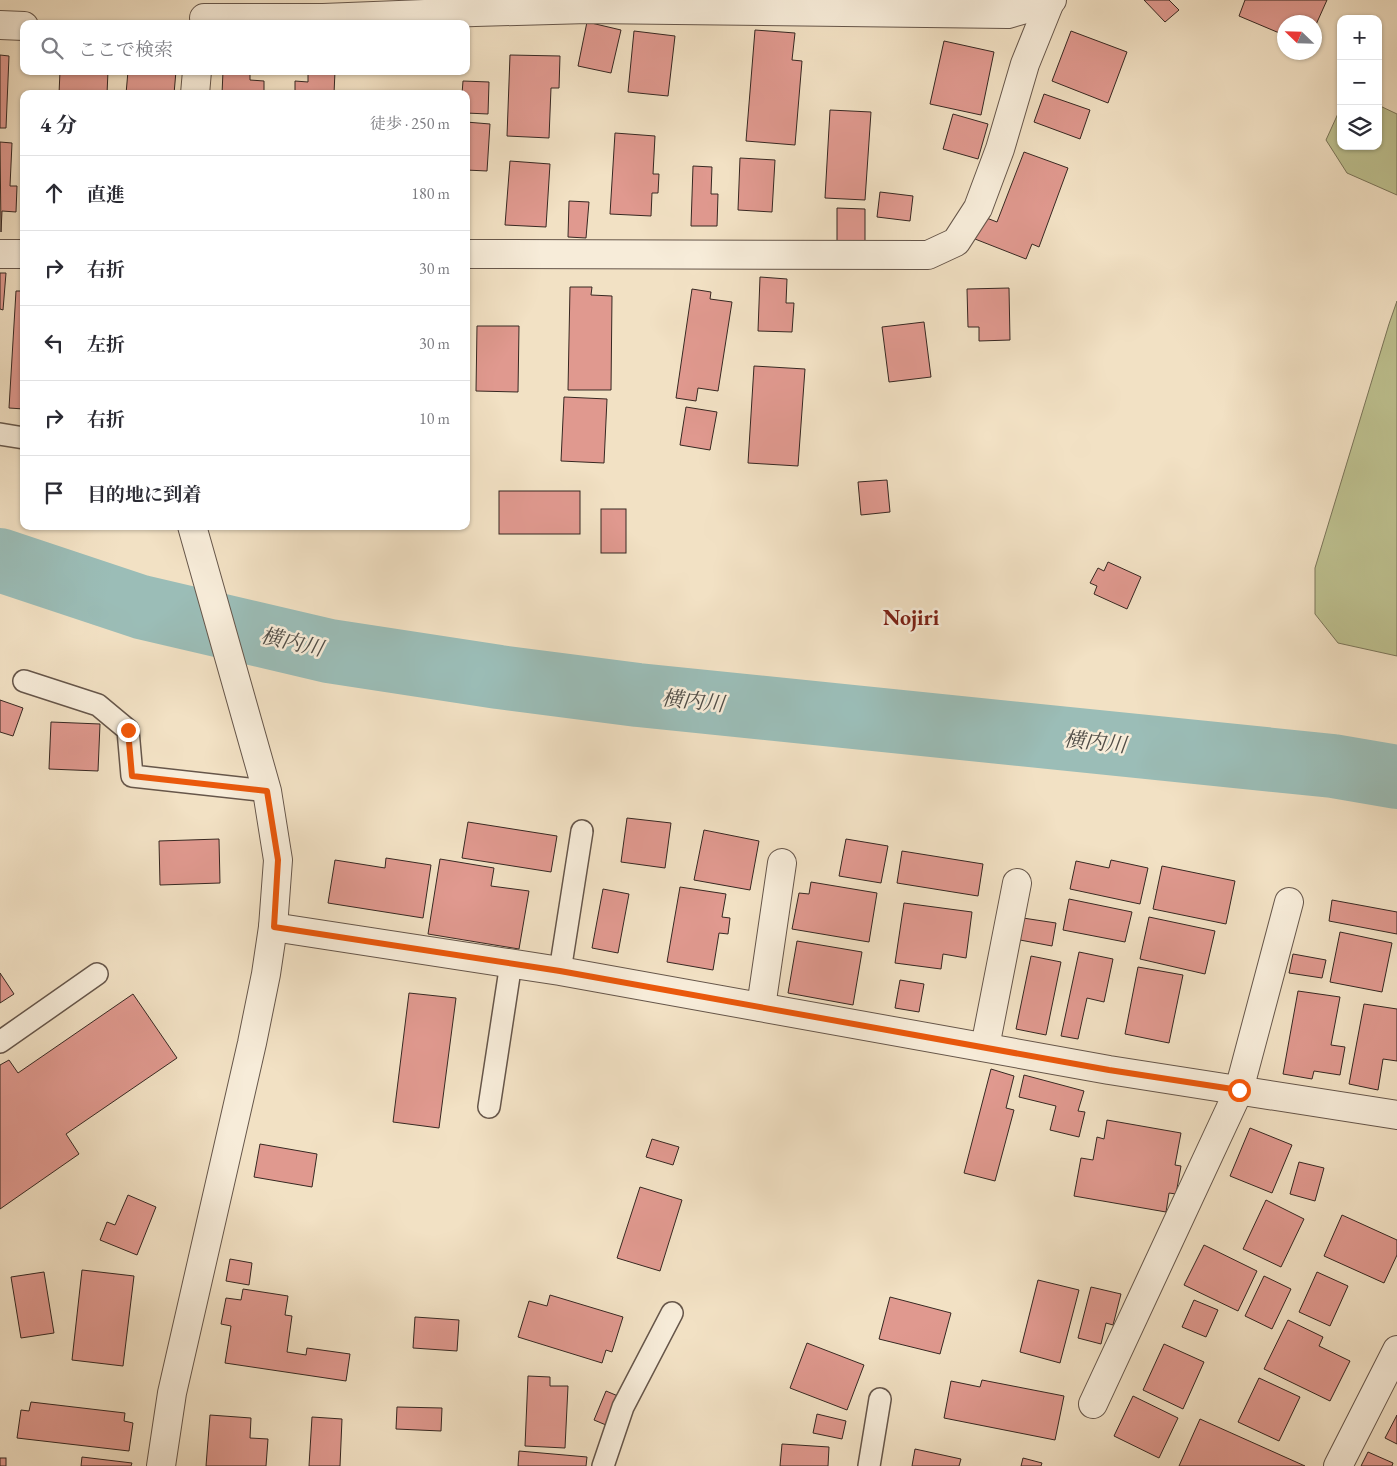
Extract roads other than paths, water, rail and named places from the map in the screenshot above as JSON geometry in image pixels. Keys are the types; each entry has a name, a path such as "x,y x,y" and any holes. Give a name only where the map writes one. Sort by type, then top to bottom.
{"street":[{"path":"204,14 323,18 588,9 1008,14 1051,1"},
{"path":"470,254 928,255 956,242 978,208 1000,149 1025,64 1051,1"},
{"path":"0,25 20,26"},
{"path":"195,90 197,75"},
{"path":"0,254 20,254"},
{"path":"161,1466 172,1393 252,1043 274,927 278,860 267,791 193,530"},
{"path":"761,1007 782,863"},
{"path":"985,1047 1017,884"},
{"path":"1093,1404 1239,1090 1289,902"},
{"path":"274,927 560,971 1109,1070 1397,1115"},
{"path":"1338,1466 1397,1350"}],"lane":[{"path":"0,434 20,437"},
{"path":"24,680 98,705 128,730 132,776 267,791"},
{"path":"560,971 582,831"},
{"path":"489,1107 512,963"},
{"path":"0,1042 98,974"},
{"path":"602,1466 623,1407 672,1313"},
{"path":"869,1466 880,1399"}],"waterway":[{"name":"横内川","path":"0,560 141,607 329,651 499,677 638,695 1333,766 1397,777"}],"district":[{"name":"Nojiri","path":"911,617"}]}
